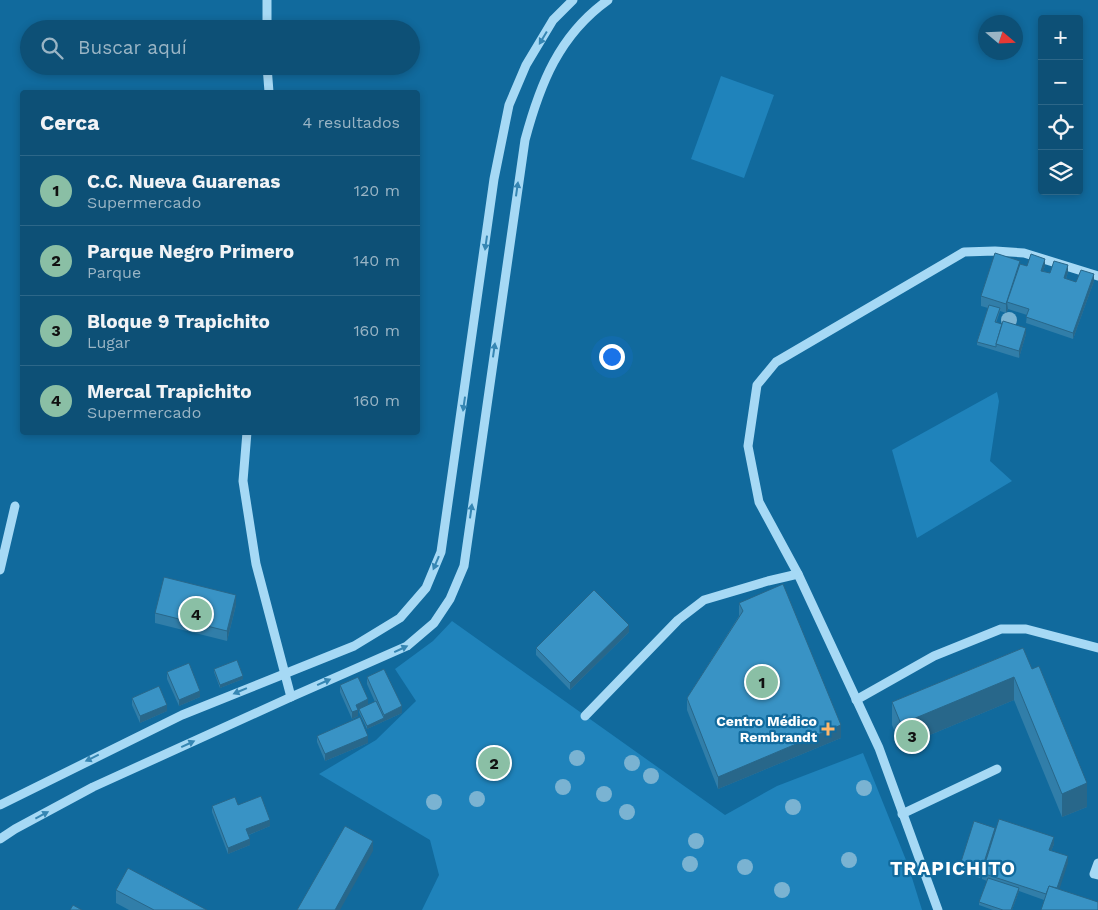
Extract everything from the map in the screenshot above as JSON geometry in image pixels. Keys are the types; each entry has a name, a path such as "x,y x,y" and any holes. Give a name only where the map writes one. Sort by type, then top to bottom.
{"street":[{"path":"266,20 267,0"},
{"path":"0,805 182,715 285,672 354,646 400,618 426,588 441,552 494,179 509,105 526,65 553,20 573,0"},
{"path":"0,839 14,829 94,787 291,696 407,646 434,623 450,599 464,566 525,140 534,104 548,70 566,41 598,7 608,0"},
{"path":"268,75 269,90"},
{"path":"938,910 879,748 798,574 760,502 748,446 756,385 776,362 964,252 995,251 1024,253 1098,276"},
{"path":"247,435 243,481 253,546 291,696"},
{"path":"0,570 15,506"},
{"path":"586,716 672,626 704,600 798,574"},
{"path":"856,700 934,656 1001,629 1026,629 1098,648"},
{"path":"902,814 997,769"},
{"path":"1098,862 1094,874 1098,875"}],"shaded area":[{"path":"721,76 774,95 744,178 691,159"},
{"path":"997,392 999,401 990,461 1012,481 917,538 892,450"},
{"path":"452,621 725,815 777,786 863,753 908,865 922,910 422,910 439,875 430,840 319,774 376,740 416,701 395,669 433,641"}],"building":[{"path":"995,253 1020,261 1006,304 981,296"},
{"path":"1031,254 1045,259 1041,271 1050,273 1054,261 1068,265 1064,278 1076,282 1081,270 1094,274 1073,333 1026,317 1029,309 1007,302 1020,264 1027,266"},
{"path":"989,305 1000,308 995,322 1002,324 996,347 977,342"},
{"path":"1003,321 1026,328 1019,351 996,344"},
{"path":"164,577 236,595 227,631 155,613"},
{"path":"783,584 841,725 718,777 687,698 743,611 739,603"},
{"path":"594,590 629,625 570,683 536,648"},
{"path":"1023,648 1032,669 1039,666 1087,783 1062,794 1014,677 901,724 892,702"},
{"path":"237,660 243,676 220,685 214,669"},
{"path":"189,663 200,691 179,700 167,672"},
{"path":"384,669 402,706 384,715 367,677"},
{"path":"358,677 368,699 356,705 358,710 352,712 340,685"},
{"path":"159,686 167,705 140,716 132,698"},
{"path":"376,701 384,718 367,726 359,709"},
{"path":"360,717 368,736 325,754 317,736"},
{"path":"261,796 270,820 246,829 250,839 228,848 212,806 235,797 238,805"},
{"path":"999,819 1054,837 1049,850 1068,856 1057,888 1049,886 1046,894 982,873"},
{"path":"974,821 995,828 980,875 959,868"},
{"path":"345,826 373,841 335,910 297,910"},
{"path":"128,868 207,910 154,910 116,890"},
{"path":"988,878 1019,888 1011,910 1003,910 979,902"},
{"path":"1049,886 1098,902 1098,910 1041,910"},
{"path":"73,905 82,910 70,910"}],"place":[{"name":"Mercal Trapichito","path":"196,614"},
{"name":"C.C. Nueva Guarenas","path":"762,682"},
{"name":"Centro Médico Rembrandt","path":"828,729"},
{"name":"Bloque 9 Trapichito","path":"912,736"},
{"name":"Parque Negro Primero","path":"494,763"}],"district":[{"name":"TRAPICHITO","path":"953,868"}]}
